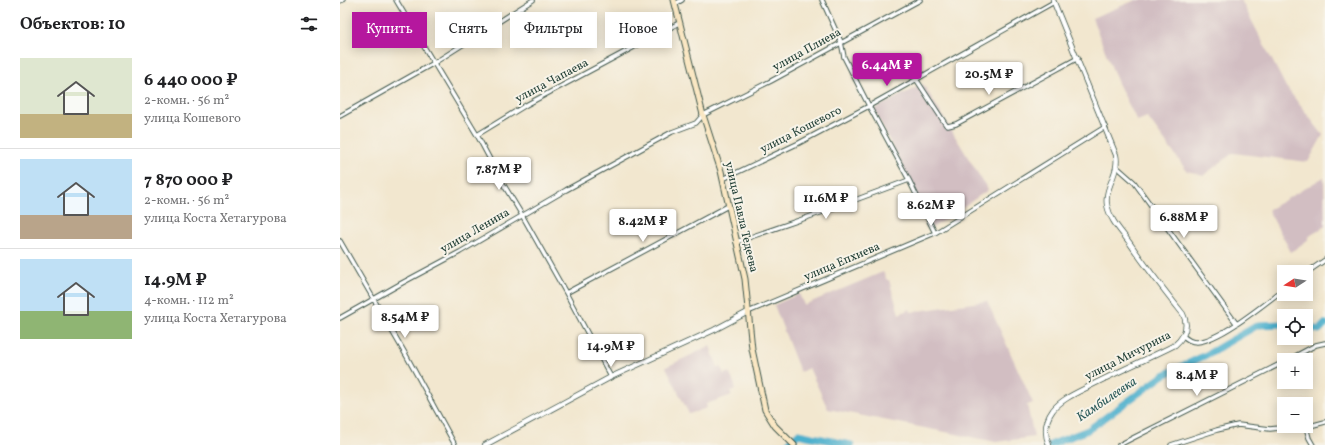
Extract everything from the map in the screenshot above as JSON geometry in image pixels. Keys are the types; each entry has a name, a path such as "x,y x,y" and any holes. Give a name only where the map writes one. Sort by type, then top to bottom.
{"main road":[{"name":"улица Павла Тедеева","path":"675,2 703,115 723,179 745,279 752,349 765,410 774,426 794,445"}],"street":[{"path":"396,0 477,135 502,182 566,293 611,377"},
{"path":"340,116 434,63 533,0"},
{"path":"675,2 682,0"},
{"path":"822,0 841,42 844,58 909,180 935,233"},
{"name":"улица Плиева","path":"703,115 771,81 920,0"},
{"path":"1054,1 1116,155 1117,167 1134,182 1236,324"},
{"name":"улица Кошевого","path":"723,179 799,143 869,106 1054,1"},
{"name":"улица Чапаева","path":"477,135 526,105 679,23"},
{"path":"916,79 948,126 956,124 1078,58"},
{"name":"улица Ленина","path":"340,318 672,132 696,123 703,115"},
{"name":"улица Епхиева","path":"748,312 935,233 1105,127"},
{"name":"улица Мичурина","path":"1049,445 1046,428 1053,410 1059,403 1095,383 1175,345 1183,336 1186,327 1183,314 1139,257 1109,214 1107,195 1117,167"},
{"path":"736,242 909,180"},
{"path":"566,293 728,206"},
{"path":"340,241 374,298 455,445"},
{"path":"1313,268 1325,260"},
{"path":"1183,336 1189,341 1198,342 1221,334 1277,294"},
{"path":"485,445 611,377 714,330 748,312"},
{"path":"1301,353 1316,345 1325,343"},
{"path":"1120,445 1277,366"},
{"path":"1313,426 1325,422"},
{"path":"1171,445 1217,430 1238,426 1277,428"},
{"path":"1308,433 1313,445"}],"shaded area":[{"path":"1136,0 1241,0 1286,87 1323,135 1308,162 1233,153 1204,175 1187,171 1147,117 1137,121 1117,81 1092,18"},
{"path":"923,84 988,190 932,228 874,109"},
{"path":"1324,177 1325,226 1308,237 1309,239 1291,252 1268,210"},
{"path":"883,272 887,280 889,280 899,314 910,309 911,312 987,301 1033,403 1027,405 1034,437 996,442 828,409 809,368 800,372 774,305 799,294 804,305"},
{"path":"710,346 718,368 721,367 724,374 729,372 735,385 735,389 730,391 732,395 706,404 707,408 689,414 666,367"}],"waterway":[{"name":"Камбилеевка","path":"1050,445 1088,430 1164,375 1206,355 1258,325 1277,324"},
{"name":"Камбилеевка","path":"1313,329 1319,330 1325,324"},
{"name":"Камбилеевка","path":"787,445 798,434 851,445"}]}
